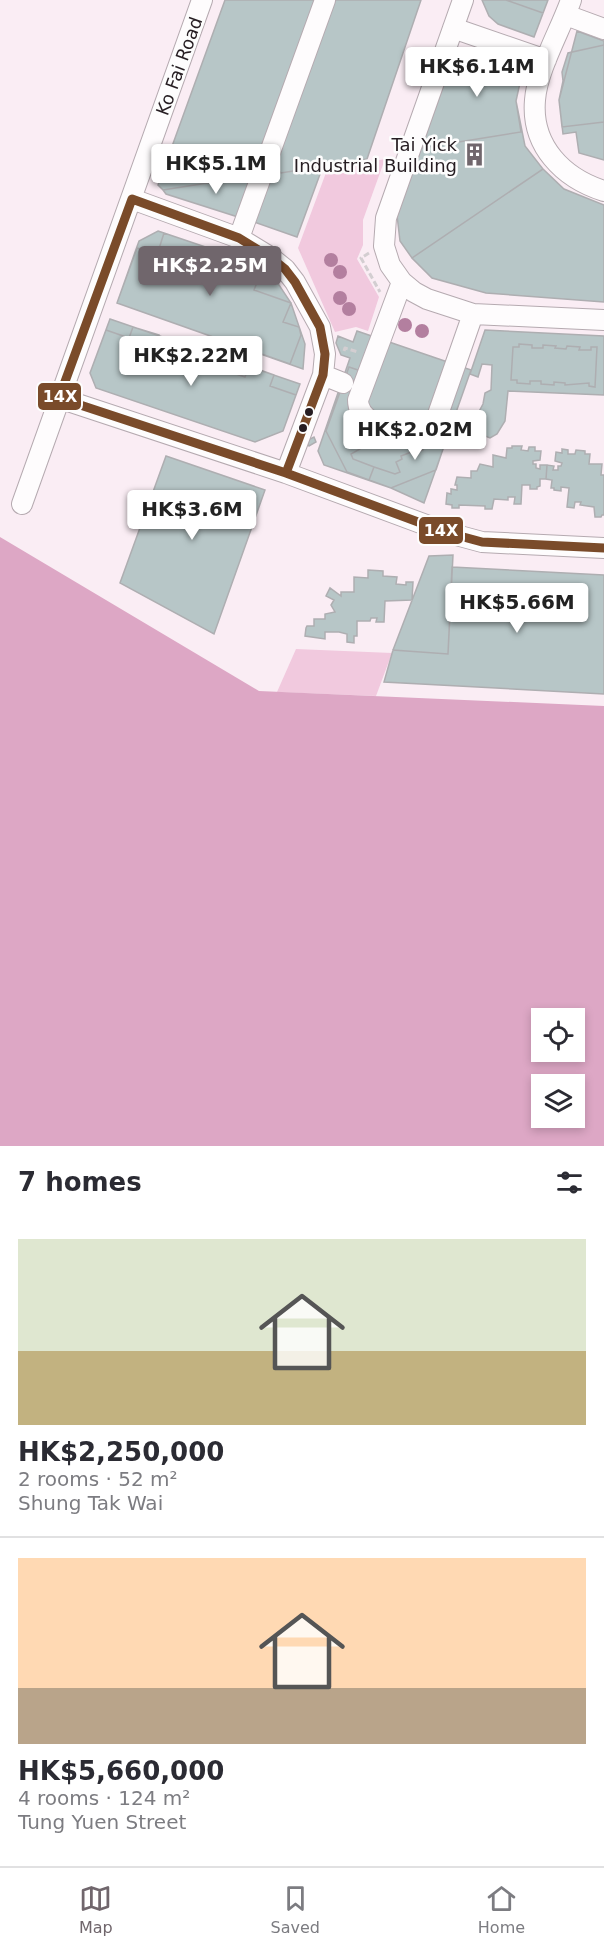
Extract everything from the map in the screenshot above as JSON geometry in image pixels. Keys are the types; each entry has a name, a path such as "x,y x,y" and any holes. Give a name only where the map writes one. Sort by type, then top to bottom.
{"street":[{"name":"Ko Fai Road","path":"22,504 202,0"},
{"path":"239,238 325,0"},
{"path":"463,0 384,226 384,246 390,265 402,282 414,292 427,299 474,314 604,320"},
{"path":"604,29 569,8 546,60 534,99 536,123 545,150 558,166 572,177 604,191"},
{"path":"453,28 546,60"},
{"path":"132,199 239,238 270,257 285,269 295,282 320,327 325,354 323,375 286,473"},
{"path":"402,282 388,300 358,400 358,406 367,420 410,435 423,433 433,426 474,314"},
{"path":"323,375 343,382"},
{"path":"59,398 286,473 434,529 482,542 604,548"}],"path":[{"path":"370,252 361,258 388,300"}],"shaded area":[{"path":"385,159 363,220 363,245 357,259 379,297 368,331 356,327 335,332 298,248 327,170"},
{"path":"0,537 259,691 604,706 604,1146 0,1146"},
{"path":"296,649 392,653 376,696 277,692"}],"building":[{"path":"225,0 316,0 252,176 163,190 158,185"},
{"path":"333,0 421,0 367,159 281,173 275,167"},
{"path":"482,0 548,0 534,37 498,24 489,16"},
{"path":"506,0 548,0 543,13"},
{"path":"577,31 604,41 604,160 579,153 576,132 563,134 559,100"},
{"name":"Tai Yick Industrial Building","path":"479,45 525,60 516,101 525,146 543,169 412,258 400,241 397,215 453,59"},
{"path":"479,45 525,60 516,101 521,132 421,148 453,59"},
{"path":"604,45 604,122 562,127 559,100 563,81 562,72 568,53"},
{"path":"323,166 297,237 254,222 275,167 281,173"},
{"path":"543,169 564,189 604,205 604,302 486,293 432,278 412,258"},
{"path":"252,176 238,217 166,194 163,190"},
{"path":"158,231 256,264 268,273 291,303 305,344 303,369 117,303 139,241"},
{"path":"164,233 263,268 254,290 291,303 283,322 299,327 301,335 290,364 117,303 137,248 157,255"},
{"path":"110,319 300,384 283,431 255,442 96,388 90,373"},
{"path":"133,327 159,335 154,347 199,362 203,350 219,356 215,367 245,377 249,366 274,375 270,386 296,395 283,431 255,442 96,388 90,373 106,330 129,338"},
{"path":"485,330 604,336 604,395 508,391 505,421 497,434 490,438 480,434 475,419 483,404 485,393 491,390 492,365 482,364 478,377 470,374"},
{"path":"357,331 471,370 424,503 391,488 324,465 318,451 350,358 341,355 336,343 338,336 353,342"},
{"path":"519,344 532,345 532,348 543,348 543,345 566,349 567,346 580,347 579,350 591,350 591,347 597,347 595,387 589,386 589,383 565,385 565,383 554,382 554,385 541,384 541,381 530,381 530,384 511,380 513,347 519,347"},
{"path":"349,367 367,373 363,401 355,421 349,419 347,423 360,442 357,443 360,449 351,454 353,459 374,467 369,480 347,472 326,431"},
{"path":"446,420 441,435 447,437 436,470 391,488 369,480 374,467 395,474 400,472 396,462 402,459 401,456 423,450 424,446 417,443"},
{"path":"314,437 316,442 309,446 306,441"},
{"path":"512,446 522,446 521,450 528,451 529,447 535,447 535,451 541,451 540,460 533,461 533,464 540,469 540,465 547,465 546,479 540,479 540,486 537,489 530,489 530,485 522,485 521,504 514,504 515,497 508,497 508,500 494,499 492,509 485,509 485,506 459,505 459,508 452,508 452,505 446,504 447,493 451,494 451,489 457,490 457,485 455,485 457,477 471,478 471,471 477,471 480,464 493,467 493,455 506,458 507,448 512,448"},
{"path":"562,449 568,450 568,454 575,454 576,450 585,451 585,454 590,454 589,464 602,464 604,515 601,517 595,517 594,507 580,505 581,502 575,502 574,508 567,507 569,488 561,487 561,491 551,488 552,480 546,479 547,465 554,466 553,470 558,470 558,466 562,463 555,461 556,452 562,453"},
{"path":"166,456 265,490 214,634 120,583"},
{"path":"453,555 448,654 393,650 429,556"},
{"path":"452,567 604,575 604,694 384,682 393,650 448,654"},
{"path":"368,570 383,571 383,576 397,577 396,584 406,585 406,582 413,582 412,600 385,601 384,622 376,622 377,618 371,618 370,621 357,621 357,636 354,636 354,643 347,642 347,634 339,632 325,632 325,639 305,636 307,626 314,626 314,619 325,619 325,614 335,612 331,605 334,600 326,596 330,588 341,596 341,592 354,592 354,577 368,578"}],"transit line":[{"name":"14X","path":"132,199 239,238 270,257 285,269 295,282 320,327 325,354 323,375 286,473 59,398 132,199"},
{"name":"14X","path":"286,473 445,532 482,542 604,548"}],"place":[{"name":"Tai Yick Industrial Building","path":"475,154"}]}
